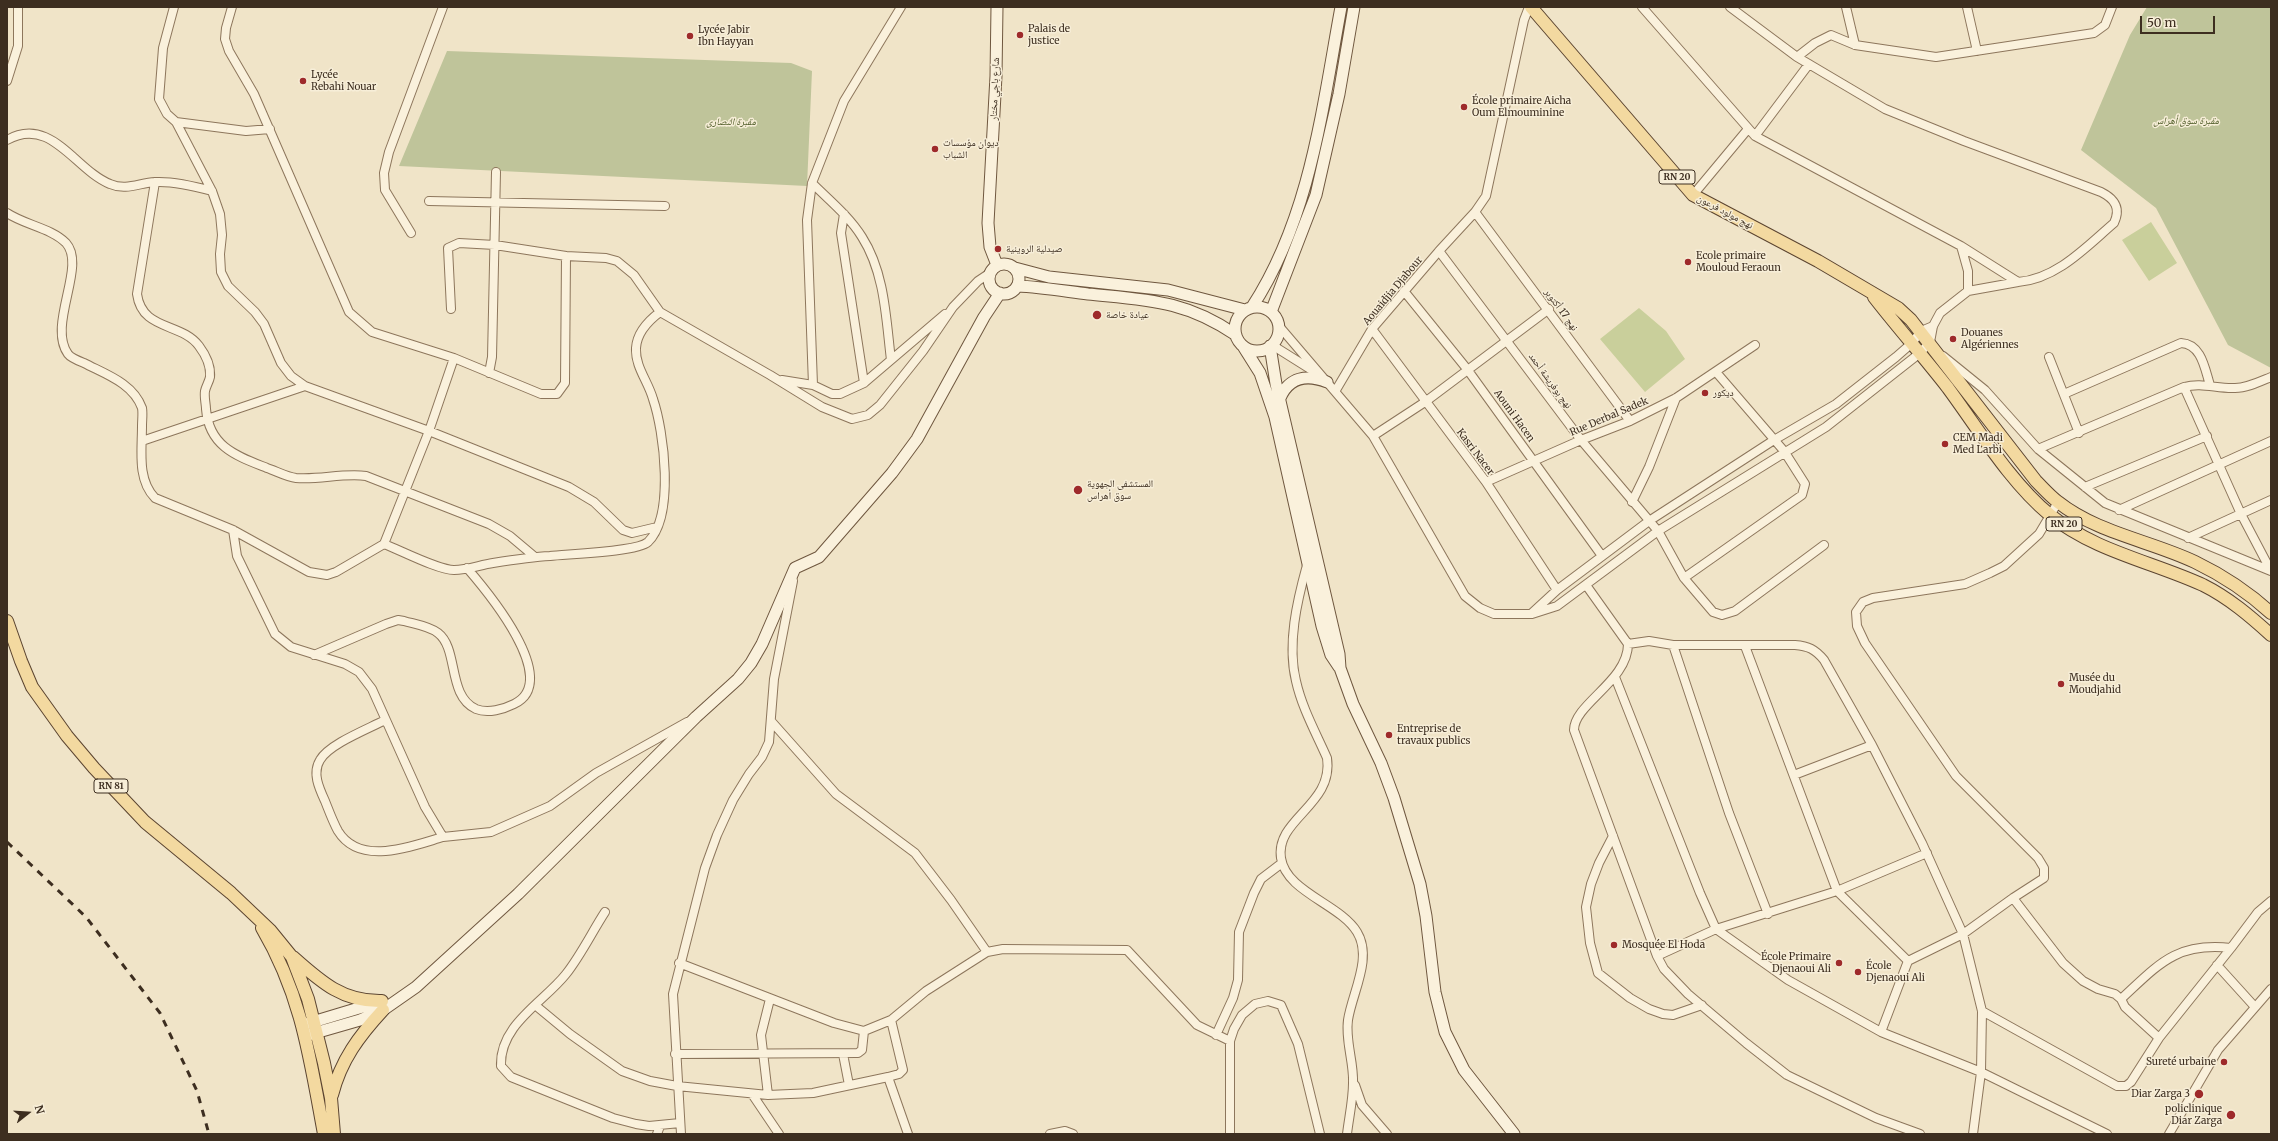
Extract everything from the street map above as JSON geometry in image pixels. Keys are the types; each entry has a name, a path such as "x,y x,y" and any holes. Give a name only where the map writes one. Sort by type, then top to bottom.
{"main road":[{"name":"نهج مولود فرعون","path":"1530,7 1693,195 1818,261 1898,308 1921,331"},
{"name":"نهج مولود فرعون","path":"1869,291 1912,343"},
{"name":"RN 20","path":"1921,331 2036,481 2058,502 2094,523 2207,568 2236,586 2271,613"},
{"name":"RN 20","path":"1912,343 2019,484 2050,515 2085,537 2184,577 2217,593 2245,611 2271,635"},
{"name":"RN 81","path":"7,621 20,661 32,687 67,736 145,822 231,893 270,930 292,957 310,1029 331,1098 334,1134"},
{"name":"RN 81","path":"256,918 278,957 310,1029 324,1134"},
{"path":"292,957 330,987 343,994 356,999 383,1005 350,1049 335,1081 331,1098"}],"street":[{"path":"7,81 18,46 18,7"},
{"path":"174,7 163,48 159,98 168,114 176,122 212,191 220,214 222,235 220,254 221,272 228,286 255,312 264,324 280,363 291,376 305,386 429,431 569,487 594,502 623,530 632,533 657,528"},
{"path":"232,7 226,28 229,51 254,94 349,312 372,332 454,358 541,394 557,394 565,383 566,256"},
{"path":"411,233 385,190 384,173 389,152 443,7"},
{"path":"813,385 807,220 812,183 844,101 902,7"},
{"name":"شارع باجي مختار","path":"994,269 988,222 996,84 997,7"},
{"path":"1236,335 1236,323 1249,309 1279,259 1302,195 1319,126 1341,7"},
{"path":"1271,312 1316,195 1339,94 1354,7"},
{"name":"Aouaidjia Djabour","path":"1336,390 1372,330 1439,251 1476,212 1486,196 1524,20 1530,7"},
{"path":"1642,7 1755,136 1961,246 2018,282"},
{"path":"770,375 783,381 813,385 832,394 840,394 864,383 953,307 978,281 994,269 1007,264 1015,268 1049,277 1168,290 1249,309 1265,309 1271,312 1279,326 1325,380 1336,390 1373,436 1465,596 1480,608 1494,614 1532,614 1557,606 1658,531 1784,451 1826,427 1920,354 1930,342 1933,326 1940,312 1968,291 2035,279 2069,260 2114,223 2118,214 2117,204 2110,197 2101,192 1964,141 1885,109 1797,57 1730,7"},
{"path":"1846,7 1855,45"},
{"path":"1967,7 1977,51"},
{"path":"1797,57 1827,36 1831,35 1855,45 1936,57 2094,33 2105,24 2112,7"},
{"path":"1755,136 1808,64"},
{"path":"176,122 246,131 270,129"},
{"path":"1693,195 1748,129"},
{"path":"7,140 23,134 36,132 58,142 95,176 112,185 130,188 155,182 192,186 212,191"},
{"path":"489,373 492,357 496,172"},
{"path":"155,182 137,294 138,304 143,313 156,322 196,342 204,352 209,365 210,377 204,392 207,418 213,436 223,446 241,457 294,478 316,479 355,475 366,476 489,524 510,536 535,557"},
{"path":"812,183 844,214 862,236 874,262 884,295 892,360"},
{"path":"429,201 496,201 665,206"},
{"name":"نهج 17 أكتوبر","path":"1476,212 1630,420"},
{"path":"7,213 19,221 59,237 67,244 71,254 72,268 61,331 63,343 69,356 121,382 138,398 142,410 143,479 147,490 155,498 233,530 309,572 320,574 336,572 384,544 429,431 454,358"},
{"path":"844,214 841,233 864,383"},
{"path":"451,309 448,248 459,243 495,245 566,256 606,258 617,261 634,275 660,312 770,375 827,410 852,419 860,418 880,405 899,384 953,307"},
{"path":"1961,246 1968,271 1968,291"},
{"name":"نهج بوفريشة أحمد","path":"1439,251 1581,440 1658,531 1684,578 1713,612 1718,615 1727,615 1743,605 1824,545"},
{"path":"994,269 990,283 992,288 1000,293 1010,293 1017,286 1019,277 1015,268"},
{"path":"1017,286 1169,304 1199,313 1236,335 1260,373 1275,417 1311,562 1297,605 1294,665 1301,698 1327,758 1328,768 1324,787 1285,836 1280,849 1282,864 1294,881 1353,927 1363,944 1362,962 1348,1022 1354,1082 1348,1134"},
{"name":"Aouni Hacen","path":"1404,291 1467,369 1602,556"},
{"path":"310,1029 360,1020 383,1005 400,998 416,987 518,894 696,717 738,679 751,663 795,568 819,556 892,473 913,445 984,317 1000,293"},
{"path":"1373,436 1425,402 1549,309"},
{"path":"384,544 453,570 535,557 607,551 639,546 648,542 657,528 662,505 665,459 660,425 649,386 636,360 636,347 639,334 646,324 660,312"},
{"path":"1279,326 1278,333 1271,346 1325,638 1331,655 1340,668 1353,704 1380,763 1407,841 1426,916 1435,992 1445,1032 1464,1070 1514,1134"},
{"path":"1532,614 1557,590 1649,521 1774,440 1836,404 1912,343 1921,331 1933,326"},
{"name":"Kasri Nacer","path":"1372,330 1486,482 1557,590"},
{"path":"2064,394 2182,343 2191,344 2199,353 2210,385"},
{"name":"Rue Derbal Sadek","path":"1486,482 1630,420 1676,398 1755,344"},
{"path":"1243,346 1257,351 1271,346"},
{"path":"1271,346 1325,380"},
{"path":"1939,354 1986,390 2038,450 2105,503 2271,571"},
{"path":"2049,357 2079,433"},
{"path":"1684,578 1802,495 1805,484 1784,451 1716,372"},
{"path":"2038,450 2184,386 2194,384 2233,389 2243,388 2271,377"},
{"path":"1280,398 1287,386 1301,378 1325,380"},
{"path":"142,441 305,386"},
{"path":"2184,386 2241,514 2268,562 2271,571"},
{"path":"1632,502 1649,467 1676,398"},
{"path":"2085,487 2207,436"},
{"path":"2120,510 2271,441"},
{"path":"2188,538 2271,500"},
{"path":"1881,1032 1908,961 1963,934 2044,878 2043,865 1956,776 1865,643 1857,626 1856,612 1864,602 1873,598 1965,584 1990,574 2004,566 2039,534 2058,502"},
{"path":"233,530 237,556 275,634 291,647 344,664 358,672 372,689 425,807 442,837"},
{"path":"314,655 386,624 398,620 404,620 439,633 445,644 456,682 466,701 476,709 497,710 520,701 530,685 529,665 525,652 498,606 467,568"},
{"path":"681,1134 672,994 705,868 717,835 733,800 749,774 762,757 769,742 774,679 795,568"},
{"path":"1586,585 1628,644 1628,655 1615,677 1577,717 1574,726 1657,956 1664,969 1746,1044 1787,1075 1876,1118 1920,1134"},
{"path":"1628,644 1649,641 1673,645 1806,646 1816,651 1829,667 1872,745 1927,854 1963,934 1982,1011 1981,1072 1973,1134"},
{"path":"1673,645 1729,813 1768,914"},
{"path":"1745,646 1837,891 1908,961"},
{"path":"1615,677 1700,893 1716,929 1788,980 1881,1032 1981,1072 2107,1134"},
{"path":"385,720 331,749 320,760 317,772 318,785 339,832 352,845 365,851 379,852 442,837 491,832 550,806 596,773 696,717"},
{"path":"771,721 836,794 915,853 952,900 987,952"},
{"path":"1794,774 1872,745"},
{"path":"1614,836 1599,863 1591,884 1586,906 1590,943 1598,974 1630,998 1649,1009 1663,1014 1673,1015 1702,1005"},
{"path":"1657,956 1716,929 1768,914 1837,891 1927,854"},
{"path":"1216,1035 1233,998 1238,980 1239,932 1254,893 1261,879 1282,864"},
{"path":"2013,898 2063,963 2083,982 2098,989 2115,994 2121,999 2125,1007 2159,1038"},
{"path":"1982,1011 2117,1086 2126,1086 2132,1082 2159,1038 2258,912 2271,901"},
{"path":"605,912 566,973 514,1027 505,1044 501,1058 501,1066 511,1077 613,1118 658,1130 680,1123"},
{"path":"2121,999 2161,962 2176,954 2210,946 2231,948"},
{"path":"679,963 834,1023 864,1031 891,1020 926,992 987,952 1003,949 1127,950 1198,1025 1230,1041"},
{"path":"2217,965 2255,1007"},
{"path":"2169,1134 2218,1050 2271,989"},
{"path":"768,1095 761,1054 761,1035 770,999"},
{"path":"1230,1134 1230,1041 1238,1020 1250,1008 1268,1001 1281,1006 1298,1044 1320,1134"},
{"path":"535,1005 570,1034 622,1070 650,1081 677,1086 768,1095 813,1093 899,1074 903,1068 891,1020"},
{"path":"675,1054 858,1053 862,1050 864,1031"},
{"path":"843,1054 849,1085"},
{"path":"888,1077 908,1134"},
{"path":"1354,1082 1362,1105 1386,1134"},
{"path":"752,1094 779,1134"},
{"path":"1050,1134 1065,1131 1073,1134"}],"green space":[{"name":"مقبرة سوق أهراس","path":"2147,7 2271,7 2271,368 2228,345 2156,208 2081,150 2130,35"},
{"name":"مقبرة النصارى","path":"447,51 791,63 812,71 807,186 399,166"},
{"path":"2151,222 2177,263 2149,281 2122,240"},
{"path":"1639,308 1666,331 1685,359 1645,392 1600,339"}],"railway":[{"path":"7,842 86,917 160,1013 197,1091 209,1134"}],"place":[{"name":"Palais de justice","path":"1020,35"},
{"name":"Lycée Jabir Ibn Hayyan","path":"690,36"},
{"name":"Lycée Rebahi Nouar","path":"303,81"},
{"name":"École primaire Aicha Oum Elmouminine","path":"1464,107"},
{"name":"ديوان مؤسسات الشباب","path":"935,149"},
{"name":"صيدلية الروينية","path":"998,249"},
{"name":"Ecole primaire Mouloud Feraoun","path":"1688,262"},
{"name":"عيادة خاصة","path":"1097,315"},
{"name":"Douanes Algériennes","path":"1953,339"},
{"name":"ديكور","path":"1705,393"},
{"name":"CEM Madi Med Larbi","path":"1945,444"},
{"name":"المستشفى الجهوية سوق أهراس","path":"1078,490"},
{"name":"Musée du Moudjahid","path":"2061,684"},
{"name":"Entreprise de travaux publics","path":"1389,735"},
{"name":"Mosquée El Hoda","path":"1614,945"},
{"name":"École Primaire Djenaoui Ali","path":"1839,963"},
{"name":"École Djenaoui Ali","path":"1858,972"},
{"name":"Sureté urbaine","path":"2224,1062"},
{"name":"Diar Zarga 3","path":"2199,1094"},
{"name":"policlinique Diar Zarga","path":"2231,1115"}]}
